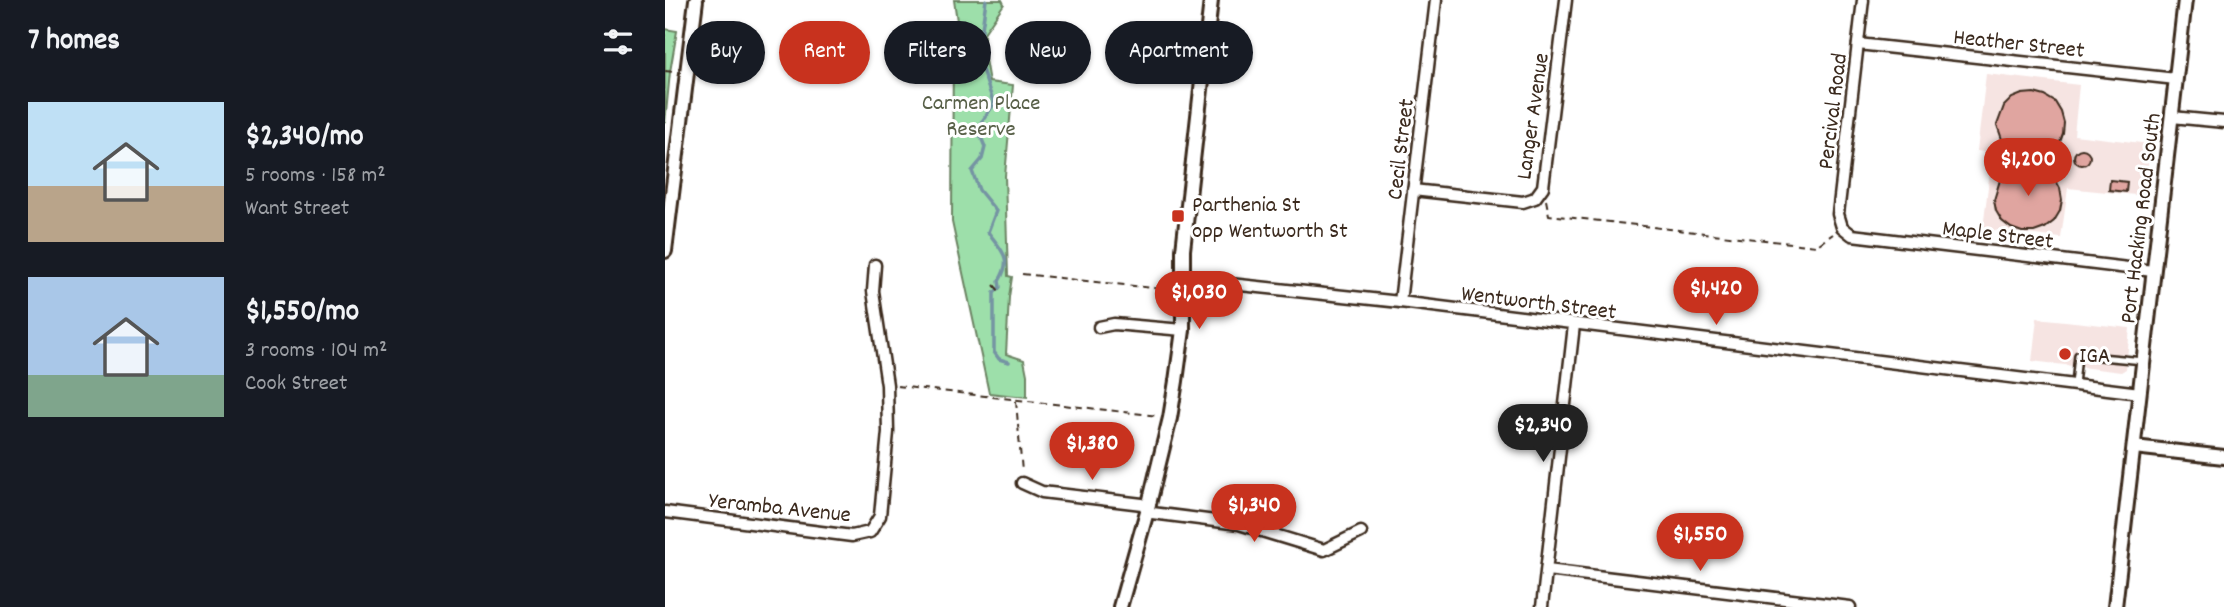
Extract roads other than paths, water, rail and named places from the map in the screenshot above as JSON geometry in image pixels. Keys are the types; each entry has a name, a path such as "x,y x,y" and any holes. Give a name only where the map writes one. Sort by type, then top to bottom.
{"street":[{"path":"665,251 666,219 696,0"},
{"path":"1120,607 1170,418 1183,330 1183,250 1211,0"},
{"name":"Cecil Street","path":"1400,302 1436,0"},
{"name":"Langer Avenue","path":"1413,190 1523,202 1535,198 1543,187 1566,0"},
{"name":"Percival Road","path":"1842,227 1838,214 1863,0"},
{"name":"Port Hacking Road South","path":"2115,607 2185,0"},
{"name":"Heather Street","path":"1858,44 2176,79"},
{"path":"2172,117 2224,122"},
{"name":"Maple Street","path":"1842,227 1852,235 2153,271"},
{"name":"Yeramba Avenue","path":"665,512 852,536 870,532 880,516 888,432 887,385 873,291 875,265"},
{"name":"Wentworth Street","path":"1183,285 1400,302 2140,393"},
{"path":"1099,327 1114,324 1183,330"},
{"path":"1542,607 1574,325"},
{"path":"2134,447 2224,457"},
{"path":"1022,483 1042,492 1142,504 1152,513 1239,524 1324,550 1361,532"},
{"path":"1546,570 1850,607"}],"lane":[{"path":"2075,385 2078,355 2144,361"}],"waterway":[{"path":"986,0 978,58 994,104 981,123 979,132 985,147 982,159 972,171 979,190 996,211 988,232 1004,255 1005,266 999,281 1000,287 994,293 994,352 999,359 1009,362"}],"place":[{"name":"Parthenia St opp Wentworth St","path":"1178,216"},
{"name":"IGA","path":"2065,354"}],"park label":[{"name":"Carmen Place Reserve","path":"981,114"}]}
